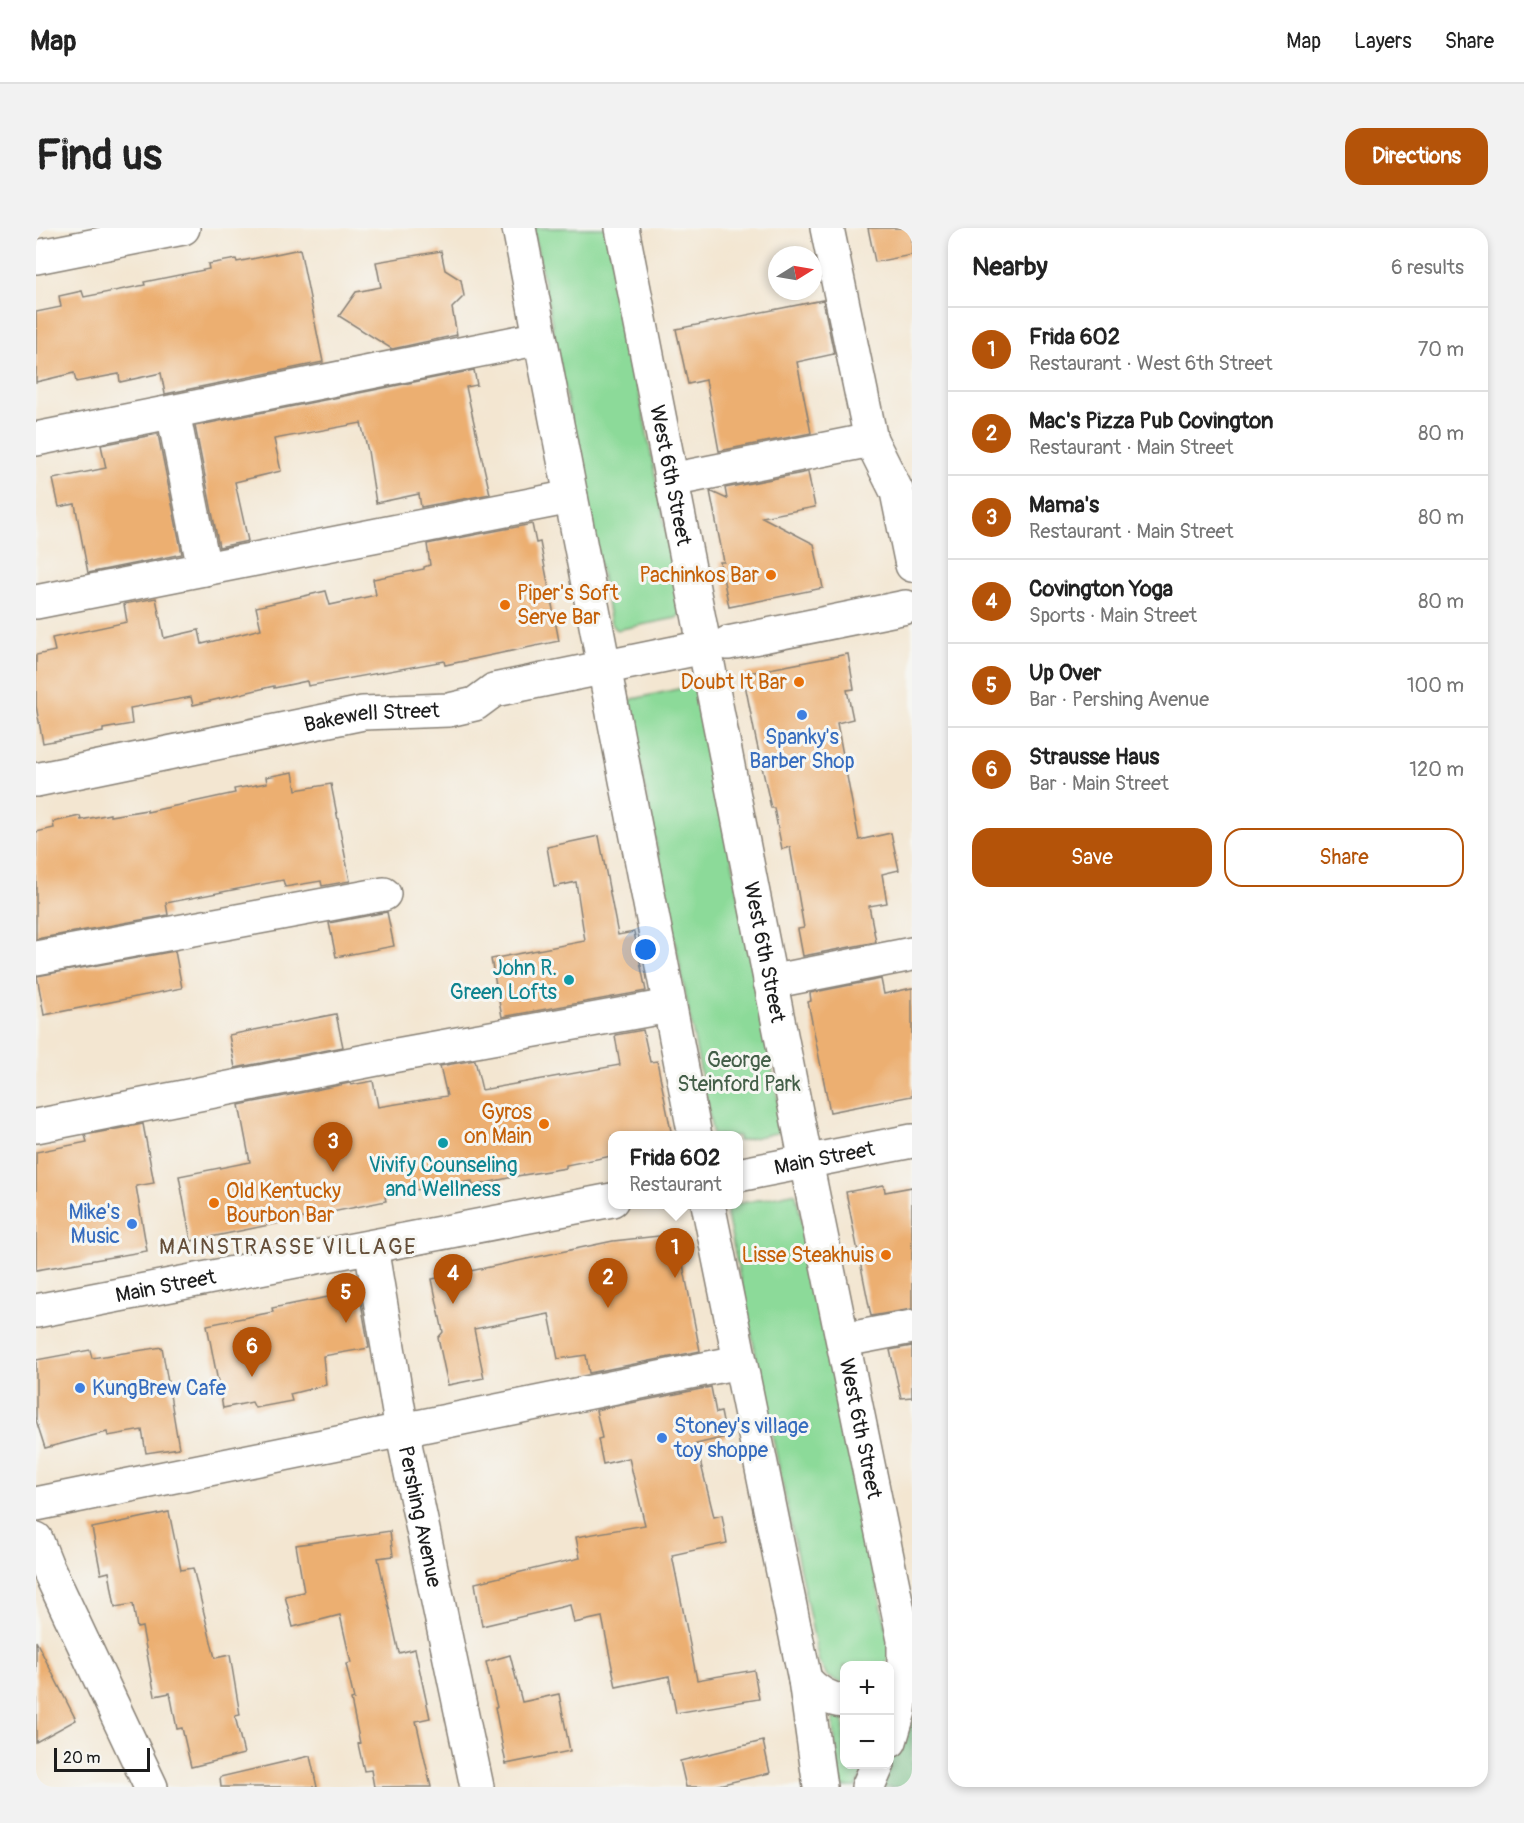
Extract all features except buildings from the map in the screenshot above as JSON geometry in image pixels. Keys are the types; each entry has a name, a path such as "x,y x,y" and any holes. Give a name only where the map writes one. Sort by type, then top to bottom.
{"street":[{"path":"36,257 95,237 183,228"},
{"path":"519,228 694,1131"},
{"name":"West 6th Street","path":"622,228 671,480 716,645 770,982 904,1640 904,1660 895,1682 899,1712 894,1728"},
{"path":"827,228 871,440 897,492 912,565"},
{"path":"36,439 540,338"},
{"path":"173,412 204,569"},
{"path":"671,480 871,440"},
{"path":"36,602 571,497"},
{"name":"Bakewell Street","path":"36,780 363,713 449,710 475,704 494,690 906,607"},
{"path":"36,958 384,894"},
{"path":"770,982 912,954"},
{"path":"36,1126 397,1055 669,1006"},
{"name":"Main Street","path":"743,1174 912,1141"},
{"name":"Main Street","path":"36,1311 608,1201"},
{"path":"709,1209 805,1680 820,1787"},
{"name":"Pershing Avenue","path":"371,1247 402,1431 477,1787"},
{"path":"844,1340 912,1327"},
{"path":"36,1504 740,1362"},
{"path":"39,1557 152,1787"},
{"path":"805,1680 827,1698 840,1700"},
{"path":"868,1787 876,1769"}],"green space":[{"path":"533,228 607,228 682,613 676,618 617,630 611,623"},
{"name":"George Steinford Park","path":"691,686 699,689 784,1130 781,1132 743,1140 743,1131 712,1131 629,706 633,699"},
{"path":"796,1194 889,1641 887,1661 840,1661 840,1683 827,1676 819,1662 727,1215 728,1209 743,1209 743,1203"},
{"path":"912,1707 912,1787 874,1787 883,1769 894,1769 894,1745"},
{"path":"833,1715 840,1715 840,1769 867,1769 856,1787 839,1787"}],"place":[{"name":"Pachinkos Bar","path":"771,575"},
{"name":"Piper's Soft Serve Bar","path":"505,605"},
{"name":"Doubt It Bar","path":"799,682"},
{"name":"Spanky's Barber Shop","path":"802,715"},
{"name":"John R. Green Lofts","path":"569,980"},
{"name":"Gyros on Main","path":"544,1124"},
{"name":"Vivify Counseling and Wellness","path":"443,1143"},
{"name":"Mama's","path":"333,1172"},
{"name":"Old Kentucky Bourbon Bar","path":"214,1203"},
{"name":"Mike's Music","path":"132,1224"},
{"name":"Lisse Steakhuis","path":"886,1255"},
{"name":"Frida 602","path":"675,1278"},
{"name":"Covington Yoga","path":"453,1304"},
{"name":"Mac's Pizza Pub Covington","path":"608,1308"},
{"name":"Up Over","path":"346,1323"},
{"name":"Strausse Haus","path":"252,1377"},
{"name":"KungBrew Cafe","path":"80,1388"},
{"name":"Stoney's village toy shoppe","path":"662,1438"}],"district":[{"name":"MAINSTRASSE VILLAGE","path":"288,1246"}]}
